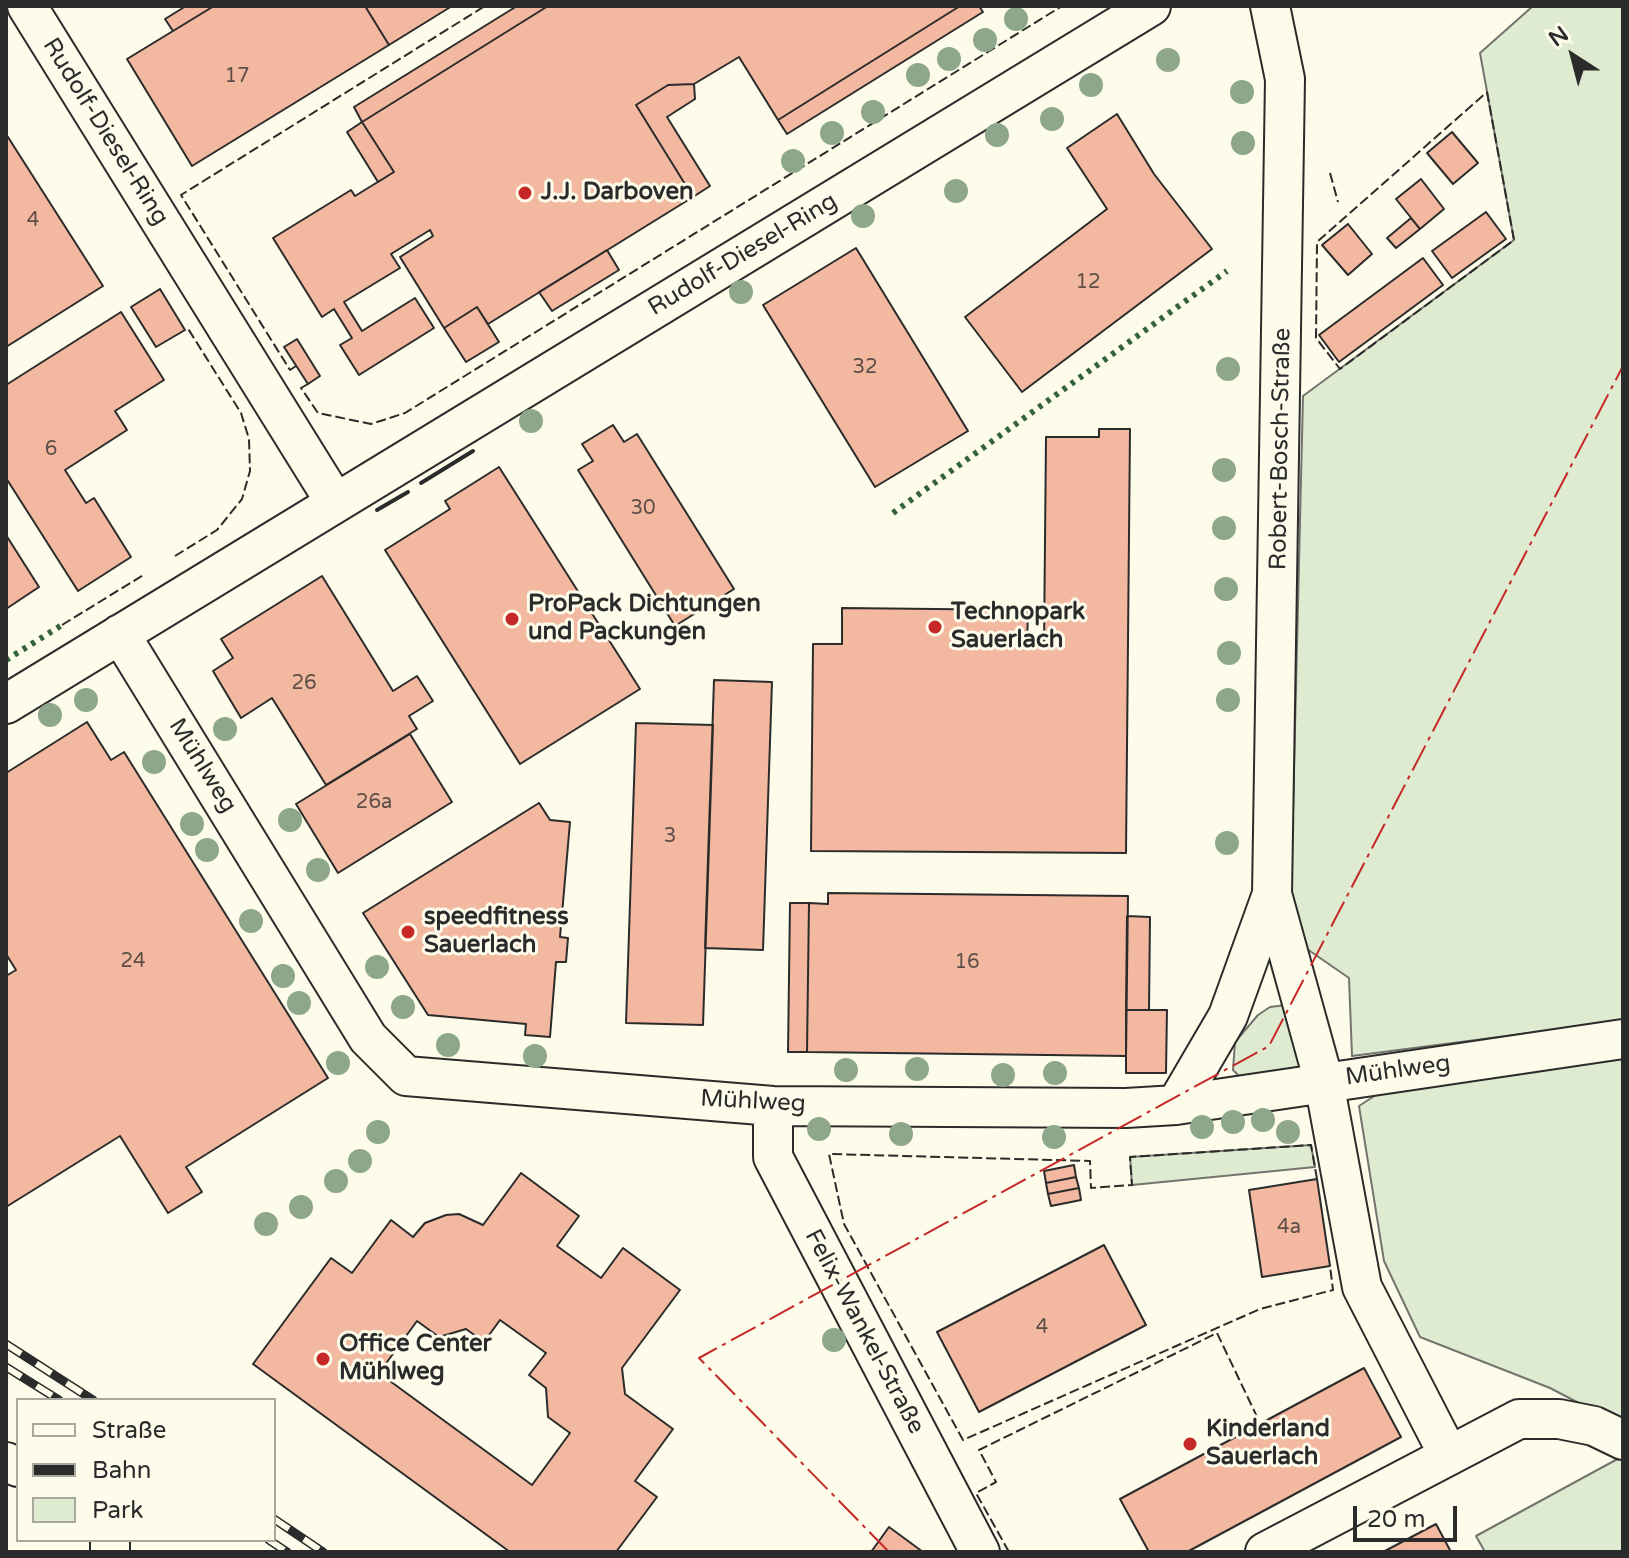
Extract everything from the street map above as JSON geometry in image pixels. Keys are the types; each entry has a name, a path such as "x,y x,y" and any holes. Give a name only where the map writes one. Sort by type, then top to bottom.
{"street":[{"name":"Rudolf-Diesel-Ring","path":"27,6 335,502"},
{"name":"Rudolf-Diesel-Ring","path":"6,704 1151,6"},
{"name":"Robert-Bosch-Straße","path":"1270,6 1285,79 1286,122 1272,894 1324,1082"},
{"name":"Mühlweg","path":"120,634 368,1038 406,1076 773,1106 1176,1105 1623,1039"},
{"name":"Robert-Bosch-Straße","path":"1176,1105 1228,1016 1272,894"},
{"path":"1324,1082 1362,1287 1448,1454"},
{"name":"Felix-Wankel-Straße","path":"773,1106 773,1157 980,1552"},
{"path":"1265,1552 1519,1419 1559,1419 1594,1426 1623,1440"}],"green space":[{"path":"1533,6 1623,6 1623,1021 1352,1056 1349,978 1307,949 1291,895 1303,396 1514,240 1480,53"},
{"path":"1286,1005 1300,1064 1295,1071 1243,1080 1233,1070 1235,1042 1258,1015 1270,1007"},
{"path":"1623,1053 1623,1426 1550,1388 1420,1337 1384,1261 1359,1106 1388,1087"},
{"path":"1311,1145 1315,1167 1132,1185 1130,1157"},
{"path":"1623,1456 1623,1552 1485,1552 1476,1536"}],"building":[{"path":"186,6 214,6 173,31 165,19"},
{"path":"214,6 365,6 389,45 192,166 127,59"},
{"path":"365,6 452,6 389,45"},
{"path":"517,6 548,6 362,122 354,107"},
{"name":"J.J. Darboven","path":"548,6 960,6 778,120 739,57 694,84 668,85 636,105 693,197 488,324 477,307 444,328 400,257 433,236 430,230 391,254 400,268 344,302 362,331 415,298 434,328 359,375 340,345 352,338 334,309 322,317 273,238 351,190 355,196 394,172 362,122"},
{"path":"960,6 979,6 983,12 787,134 778,120"},
{"path":"694,84 695,99 667,117 710,186 693,197 636,105 668,85"},
{"path":"1117,114 1154,174 1212,249 1022,392 965,317 1107,209 1067,148"},
{"path":"362,122 394,172 378,182 347,132"},
{"path":"1452,132 1478,163 1453,184 1427,153"},
{"path":"6,134 103,286 6,347"},
{"path":"1421,179 1444,209 1420,229 1396,199"},
{"path":"1486,212 1506,239 1452,278 1432,251"},
{"path":"1411,218 1420,229 1396,248 1387,238"},
{"path":"1348,224 1372,254 1348,275 1322,245"},
{"path":"856,248 968,431 875,487 763,305"},
{"path":"607,250 619,270 552,311 539,292"},
{"path":"1423,258 1443,285 1339,362 1319,335"},
{"path":"160,289 185,330 156,347 131,307"},
{"path":"477,307 499,342 466,362 444,328"},
{"path":"121,312 164,380 115,411 127,430 65,470 86,503 94,498 131,557 78,591 6,478 6,385"},
{"path":"297,339 320,376 308,384 284,347"},
{"path":"613,425 624,442 637,434 734,589 675,626 578,470 593,461 582,444"},
{"name":"Technopark Sauerlach","path":"1099,429 1130,429 1126,853 811,851 813,644 842,644 842,608 1028,610 1027,646 1044,646 1046,437 1099,437"},
{"name":"ProPack Dichtungen und Packungen","path":"499,467 640,689 520,764 385,550 450,509 445,501"},
{"path":"6,535 39,587 6,609"},
{"path":"322,576 393,691 417,676 433,701 409,716 417,729 326,785 272,698 241,718 213,671 233,658 221,639"},
{"path":"714,680 772,682 763,950 705,948"},
{"path":"87,722 111,760 124,752 328,1078 186,1167 202,1192 168,1213 120,1136 6,1207 6,976 16,970 6,954 6,773"},
{"path":"636,723 713,725 703,1025 626,1023"},
{"path":"410,734 452,802 338,873 296,804"},
{"path":"539,803 550,820 570,822 560,937 568,938 566,962 556,962 550,1037 525,1035 526,1024 428,1015 363,913"},
{"path":"828,893 1128,896 1126,1056 807,1052 809,903 828,904"},
{"path":"790,903 809,903 807,1052 788,1052"},
{"path":"1127,916 1150,917 1149,1010 1126,1010"},
{"path":"1126,1010 1167,1010 1166,1073 1126,1073"},
{"path":"1074,1165 1076,1177 1046,1183 1044,1171"},
{"name":"Office Center Mühlweg","path":"521,1173 579,1216 557,1246 601,1278 623,1248 680,1290 622,1368 625,1394 673,1429 635,1481 657,1497 616,1552 510,1552 253,1364 331,1258 352,1273 391,1220 413,1237 425,1223 446,1215 459,1214 483,1225","holes":["500,1320 546,1353 529,1375 546,1388 548,1417 570,1433 532,1485 379,1373 417,1321 439,1337 466,1329 484,1342"]},
{"path":"1076,1177 1079,1188 1048,1194 1046,1183"},
{"path":"1317,1179 1330,1266 1262,1277 1249,1190"},
{"path":"1079,1188 1081,1200 1051,1206 1048,1194"},
{"path":"1104,1245 1146,1325 979,1412 937,1332"},
{"path":"1364,1368 1401,1437 1187,1552 1149,1552 1120,1499"},
{"path":"1436,1524 1451,1552 1383,1552"},
{"path":"889,1527 923,1552 871,1552"}],"railway":[{"path":"6,1344 90,1398"},
{"path":"6,1367 56,1398"},
{"path":"276,1520 323,1552"},
{"path":"272,1542 287,1552"}],"hedge":[{"path":"893,513 1227,271"},
{"path":"6,660 62,625"}],"fence":[{"path":"296,366 290,370 181,195 485,6"},
{"path":"308,384 301,388 318,413 371,424 405,413 1062,6"},
{"path":"1487,92 1514,240 1340,369 1316,338 1317,242 1487,92"},
{"path":"1330,173 1338,202"},
{"path":"175,556 217,530 242,499 250,471 249,439 241,413 187,327"},
{"path":"62,625 145,574"},
{"path":"1317,1179 1311,1145 1130,1157 1132,1185 1091,1188 1090,1161 829,1154 844,1224 963,1440 1260,1309 1333,1290 1330,1266"},
{"path":"1009,1552 976,1493 996,1482 979,1450 1217,1333 1260,1423"}],"wall":[{"path":"421,483 473,451"},
{"path":"377,510 408,492"}],"power":[{"path":"889,1552 699,1358 1269,1046 1623,366"}],"place":[{"name":"J.J. Darboven","path":"525,193"},
{"name":"ProPack Dichtungen und Packungen","path":"512,619"},
{"name":"Technopark Sauerlach","path":"935,627"},
{"name":"speedfitness Sauerlach","path":"408,932"},
{"name":"Office Center Mühlweg","path":"323,1359"},
{"name":"Kinderland Sauerlach","path":"1190,1444"}]}
